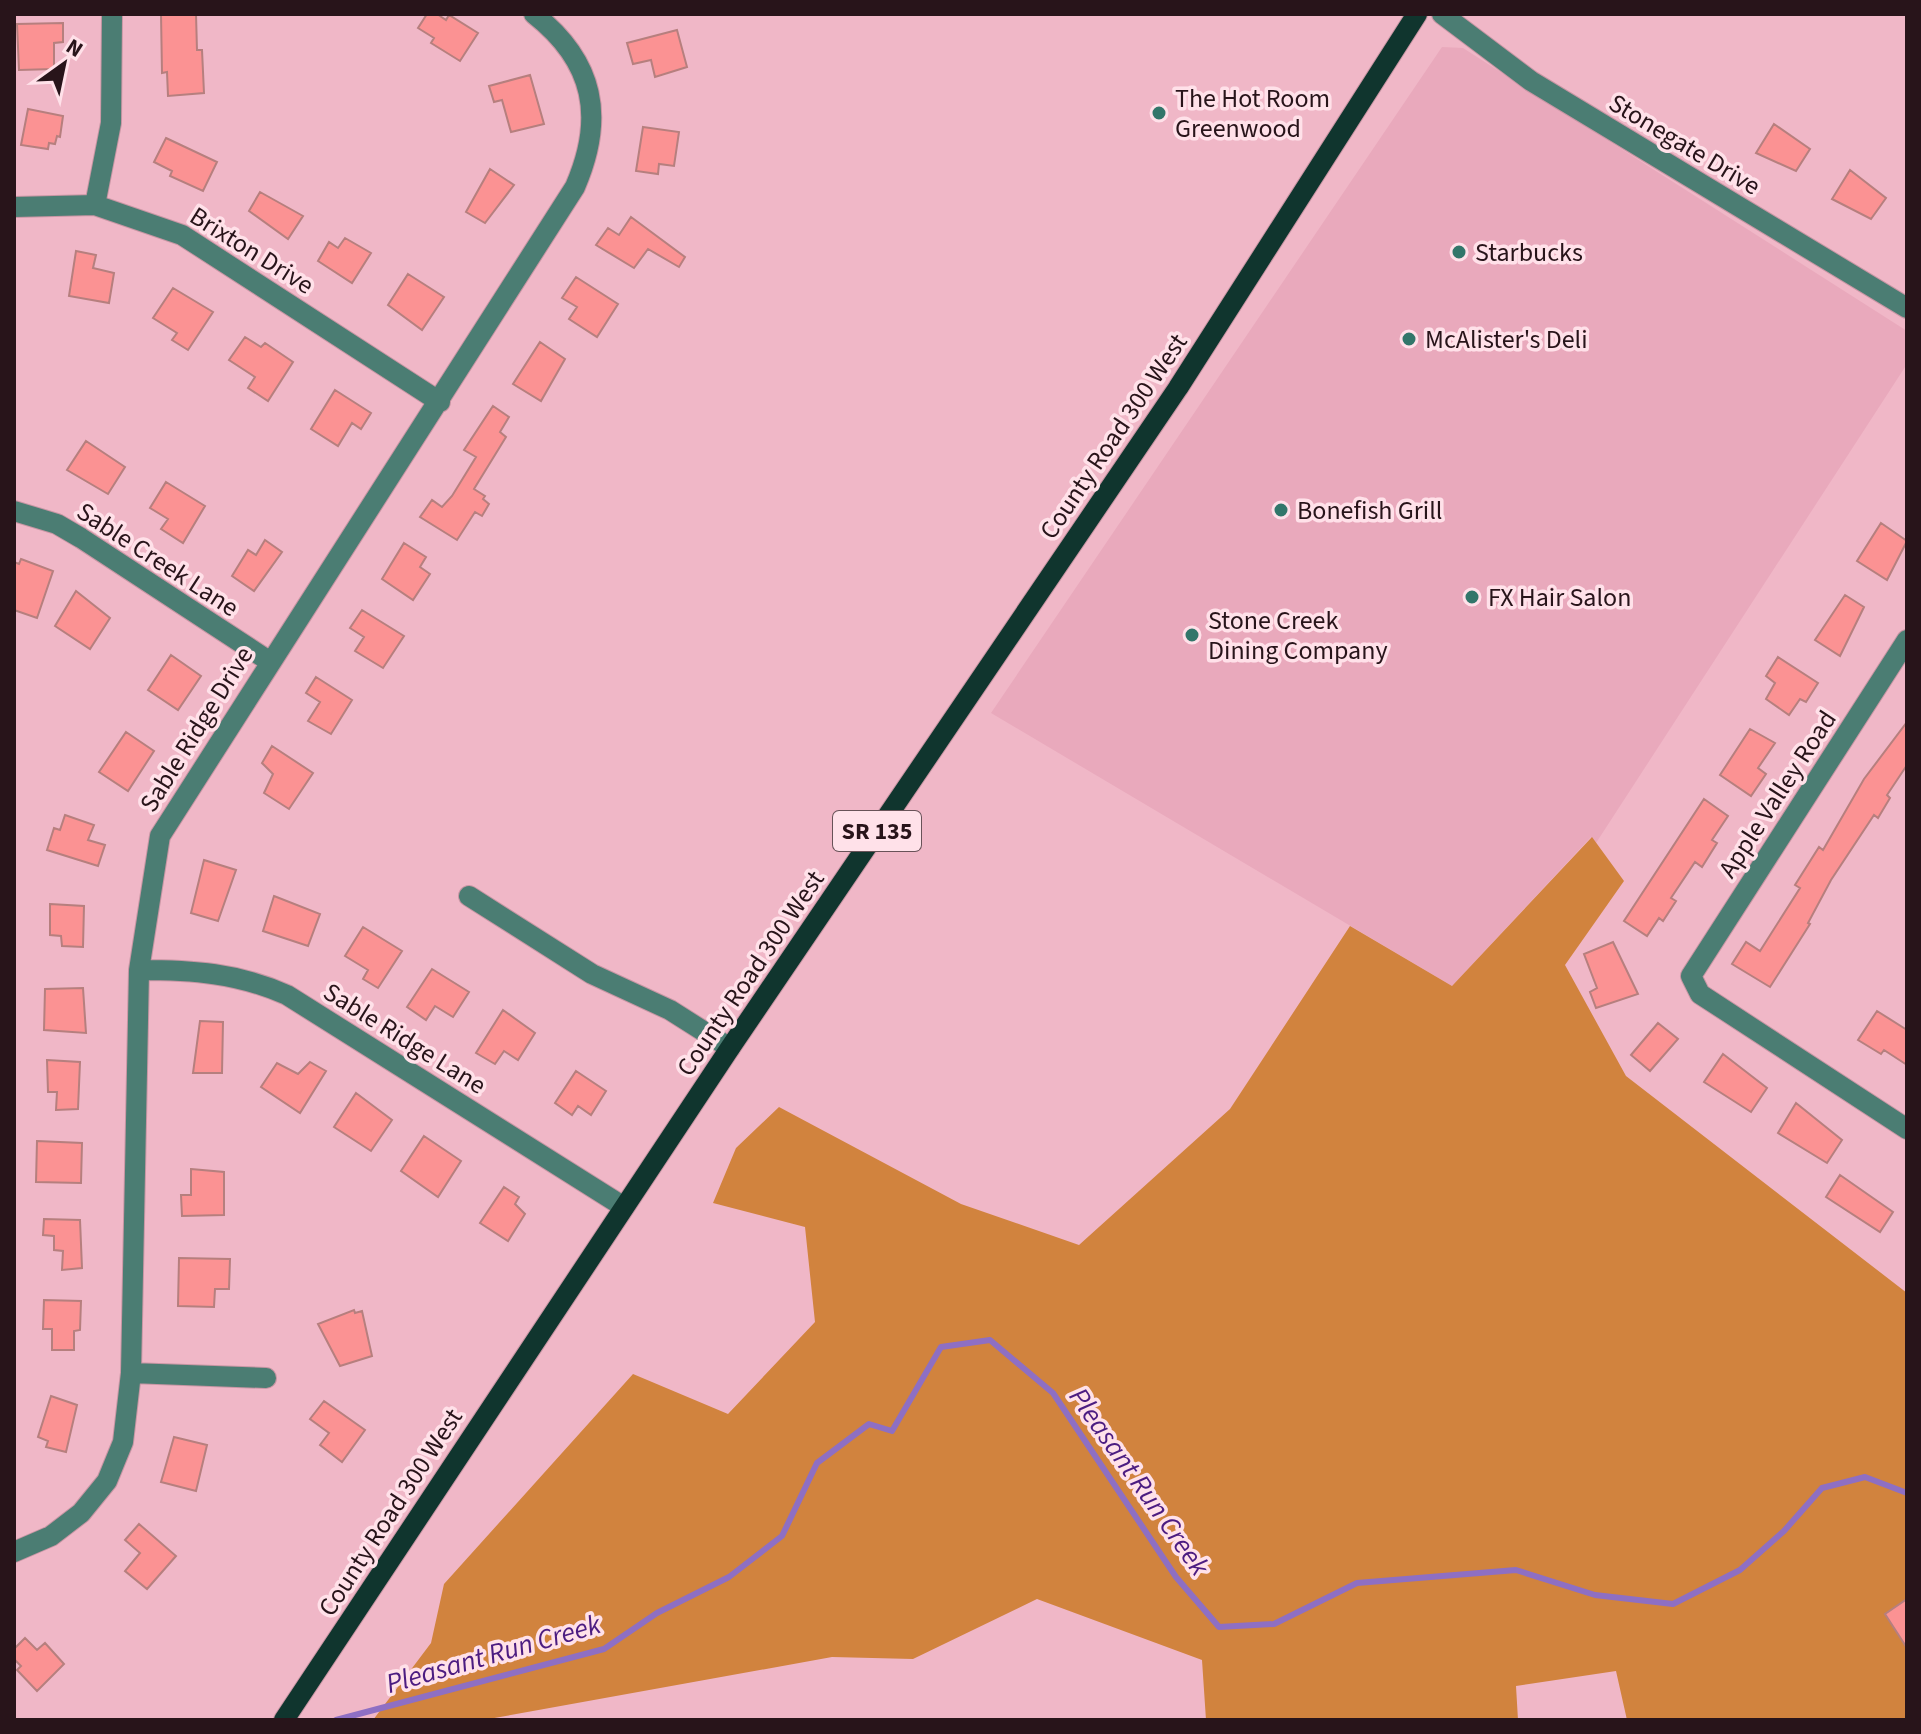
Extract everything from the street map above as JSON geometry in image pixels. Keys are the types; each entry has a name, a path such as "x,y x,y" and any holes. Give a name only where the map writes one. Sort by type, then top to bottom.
{"main road":[{"name":"County Road 300 West","path":"284,1720 730,1048 1178,388 1417,14"}],"street":[{"path":"95,205 111,123 112,14"},
{"name":"Sable Ridge Drive","path":"14,1552 33,1546 68,1525 107,1481 123,1442 131,1373 139,970 160,836 269,661 440,402 575,187 587,157 593,114 589,88 573,53 534,14"},
{"name":"Stonegate Drive","path":"1442,14 1531,81 1907,308"},
{"name":"Brixton Drive","path":"14,207 95,205 161,226 201,245 440,402"},
{"name":"Sable Creek Lane","path":"14,511 69,531 269,661"},
{"name":"Apple Valley Road","path":"1907,640 1691,976 1700,994 1907,1129"},
{"path":"469,896 592,974 670,1010 730,1048"},
{"name":"Sable Ridge Lane","path":"139,970 188,970 240,977 287,995 624,1207"},
{"path":"131,1373 266,1378"}],"shaded area":[{"path":"1442,47 1463,48 1907,331 1907,364 1596,843 1591,837 1452,986 991,713"},
{"path":"1592,837 1624,881 1565,965 1626,1076 1907,1293 1907,1720 1627,1720 1616,1671 1516,1686 1518,1720 1206,1720 1202,1660 1037,1599 913,1659 832,1657 483,1720 373,1720 431,1643 444,1584 633,1374 728,1414 815,1322 805,1227 713,1203 736,1148 779,1107 961,1204 1079,1245 1230,1109 1350,926 1452,986"}],"building":[{"path":"161,14 196,14 197,50 202,50 204,93 168,96 167,72 162,73"},
{"path":"427,14 437,14 446,20 449,15 478,33 460,61 431,43 434,38 418,28"},
{"path":"63,23 63,42 54,43 54,69 19,70 17,24"},
{"path":"677,30 687,67 655,77 651,60 633,64 627,43"},
{"path":"530,75 544,124 511,132 502,100 494,102 489,86"},
{"path":"28,109 63,116 60,137 57,136 55,144 49,143 48,149 21,145"},
{"path":"1774,124 1810,149 1796,171 1756,153"},
{"path":"643,127 679,132 674,166 659,164 658,174 636,171"},
{"path":"166,138 217,162 203,191 170,176 172,171 154,162"},
{"path":"490,169 514,185 485,223 466,212"},
{"path":"1850,170 1886,198 1871,219 1832,199"},
{"path":"260,192 303,216 288,239 249,211"},
{"path":"631,217 685,257 679,267 648,249 634,268 596,245 608,228 619,235"},
{"path":"345,238 371,253 352,283 318,261 329,242 338,248"},
{"path":"76,251 96,255 93,268 114,273 109,303 69,296"},
{"path":"408,274 444,297 422,330 388,305"},
{"path":"576,277 618,304 597,337 569,319 577,307 562,298"},
{"path":"173,288 213,312 188,350 172,340 177,333 153,318"},
{"path":"245,337 261,347 265,343 293,362 268,401 248,388 255,377 229,360"},
{"path":"540,342 565,359 541,401 513,384"},
{"path":"335,390 371,413 361,429 352,423 338,446 311,429"},
{"path":"493,406 509,417 500,432 506,437 474,489 485,496 483,499 489,504 482,516 475,512 457,540 420,517 432,500 442,507 452,496 476,457 464,450"},
{"path":"86,441 125,467 108,494 67,470"},
{"path":"166,482 205,506 183,543 161,529 168,519 150,508"},
{"path":"1881,523 1907,541 1887,580 1857,561"},
{"path":"265,540 282,552 254,591 232,576 248,550 256,555"},
{"path":"404,543 426,557 420,567 430,574 413,600 382,579"},
{"path":"21,559 53,571 37,618 14,610 14,562 19,564"},
{"path":"76,591 110,618 90,649 55,626"},
{"path":"1845,595 1864,607 1840,656 1815,640"},
{"path":"362,610 404,636 383,668 355,651 364,637 350,628"},
{"path":"171,655 201,676 178,710 148,690"},
{"path":"1778,657 1818,683 1806,702 1800,699 1789,715 1766,699 1775,683 1766,676"},
{"path":"316,677 352,700 331,734 308,721 320,702 306,693"},
{"path":"1907,722 1907,765 1887,795 1890,798 1878,818 1874,815 1831,880 1810,924 1770,987 1732,964 1746,942 1760,951 1800,888 1795,885 1819,847 1823,850 1864,779"},
{"path":"1750,729 1775,743 1758,768 1766,774 1751,796 1720,775"},
{"path":"126,732 154,751 128,791 99,772"},
{"path":"272,746 313,773 289,809 264,793 273,774 262,763"},
{"path":"1704,799 1728,816 1712,840 1717,843 1702,867 1695,862 1671,898 1676,901 1663,921 1659,918 1647,936 1624,921"},
{"path":"65,815 94,825 88,840 105,845 98,866 47,850 54,828 60,830"},
{"path":"204,860 236,870 218,921 191,913"},
{"path":"274,896 320,914 308,946 263,931"},
{"path":"50,904 84,906 83,947 62,946 61,936 50,935"},
{"path":"363,927 402,951 378,988 363,979 368,970 345,956"},
{"path":"1613,942 1638,994 1596,1008 1590,992 1597,988 1584,954"},
{"path":"432,969 469,992 453,1017 435,1006 426,1020 407,1007"},
{"path":"83,988 86,1033 44,1030 45,989"},
{"path":"503,1010 535,1033 518,1060 504,1051 495,1064 476,1053"},
{"path":"1877,1011 1907,1030 1907,1065 1884,1050 1881,1054 1858,1040"},
{"path":"200,1021 223,1022 222,1073 193,1073"},
{"path":"1658,1023 1678,1039 1650,1071 1631,1055"},
{"path":"1723,1054 1767,1088 1751,1112 1704,1082"},
{"path":"47,1060 80,1062 78,1109 56,1110 57,1092 48,1092"},
{"path":"310,1062 326,1071 300,1113 261,1087 277,1063 298,1074"},
{"path":"576,1071 606,1091 591,1115 578,1106 572,1115 555,1103"},
{"path":"356,1093 392,1120 371,1151 334,1127"},
{"path":"1796,1103 1842,1140 1827,1163 1778,1133"},
{"path":"424,1136 461,1161 438,1197 401,1171"},
{"path":"37,1141 82,1143 81,1183 36,1182"},
{"path":"191,1169 224,1172 224,1215 182,1216 181,1195 191,1195"},
{"path":"1840,1175 1893,1212 1880,1232 1826,1197"},
{"path":"504,1187 519,1197 515,1204 525,1214 508,1241 480,1223"},
{"path":"44,1219 80,1220 82,1268 62,1270 63,1251 54,1250 54,1236 43,1235"},
{"path":"179,1258 230,1259 229,1289 215,1289 214,1307 178,1306"},
{"path":"44,1300 81,1301 80,1330 74,1331 74,1350 52,1350 52,1329 43,1329"},
{"path":"354,1310 355,1313 362,1311 372,1356 340,1366 318,1324"},
{"path":"51,1396 77,1405 66,1452 46,1447 48,1441 38,1437"},
{"path":"324,1401 365,1430 342,1462 320,1445 329,1433 310,1419"},
{"path":"174,1437 207,1445 196,1491 161,1482"},
{"path":"139,1524 176,1556 147,1589 125,1571 140,1553 125,1540"},
{"path":"1907,1599 1907,1648 1885,1614"},
{"path":"25,1638 37,1650 45,1643 64,1664 37,1691 17,1670 21,1666 14,1659 14,1649"}],"waterway":[{"name":"Pleasant Run Creek","path":"336,1720 604,1649 657,1613 729,1577 782,1536 817,1463 869,1424 892,1431 941,1347 990,1340 1053,1393 1176,1577 1219,1627 1274,1624 1357,1583 1516,1570 1595,1595 1673,1604 1740,1570 1784,1531 1822,1488 1865,1477 1907,1493"}],"place":[{"name":"The Hot Room Greenwood","path":"1159,113"},
{"name":"Starbucks","path":"1459,252"},
{"name":"McAlister's Deli","path":"1409,339"},
{"name":"Bonefish Grill","path":"1281,510"},
{"name":"FX Hair Salon","path":"1472,597"},
{"name":"Stone Creek Dining Company","path":"1192,635"}]}
